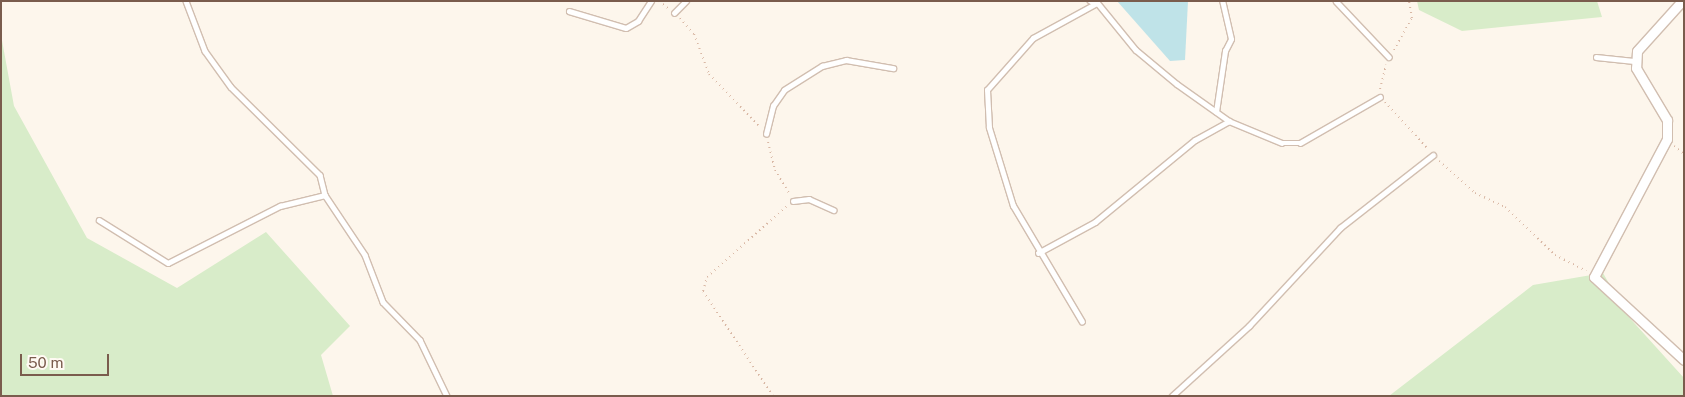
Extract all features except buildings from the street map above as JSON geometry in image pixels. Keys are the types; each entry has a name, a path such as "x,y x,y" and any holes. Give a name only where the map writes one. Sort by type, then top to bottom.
{"street":[{"path":"1682,1 1646,39 1634,61 1667,120 1667,139 1594,277 1684,360"}],"lane":[{"path":"186,1 205,51 231,87 320,175 325,195 365,255 383,302 420,340 447,396"},
{"path":"569,11 626,28 638,21 652,1"},
{"path":"674,13 686,1"},
{"path":"1216,112 1225,51 1231,39 1222,1"},
{"path":"1336,1 1389,57"},
{"path":"1082,322 1038,254 1013,206 989,128 987,90 1033,38 1094,2 1136,50 1216,112 1230,121 1282,143 1300,143 1380,97"},
{"path":"1596,57 1634,61"},
{"path":"766,134 773,106 784,90 822,66 846,60 893,68"},
{"path":"1038,254 1095,222 1195,140 1230,121"},
{"path":"1172,396 1249,326 1340,228 1433,155"},
{"path":"99,220 168,263 280,206 325,195"},
{"path":"793,201 809,199 834,210"}],"path":[{"path":"658,1 674,13 694,34 709,74 766,134 775,170 793,201 704,282 705,299 773,396"},
{"path":"1409,1 1412,18 1381,74 1380,97 1433,155 1475,193 1505,208 1554,255 1594,277"}],"green space":[{"path":"1417,1 1597,1 1602,17 1462,31 1419,10"},
{"path":"1,35 14,106 87,238 177,288 266,232 350,326 321,355 333,396 1,396"},
{"path":"1603,273 1627,315 1684,378 1684,396 1389,396 1533,285"}],"water":[{"path":"1117,1 1188,1 1185,60 1170,61"}]}
